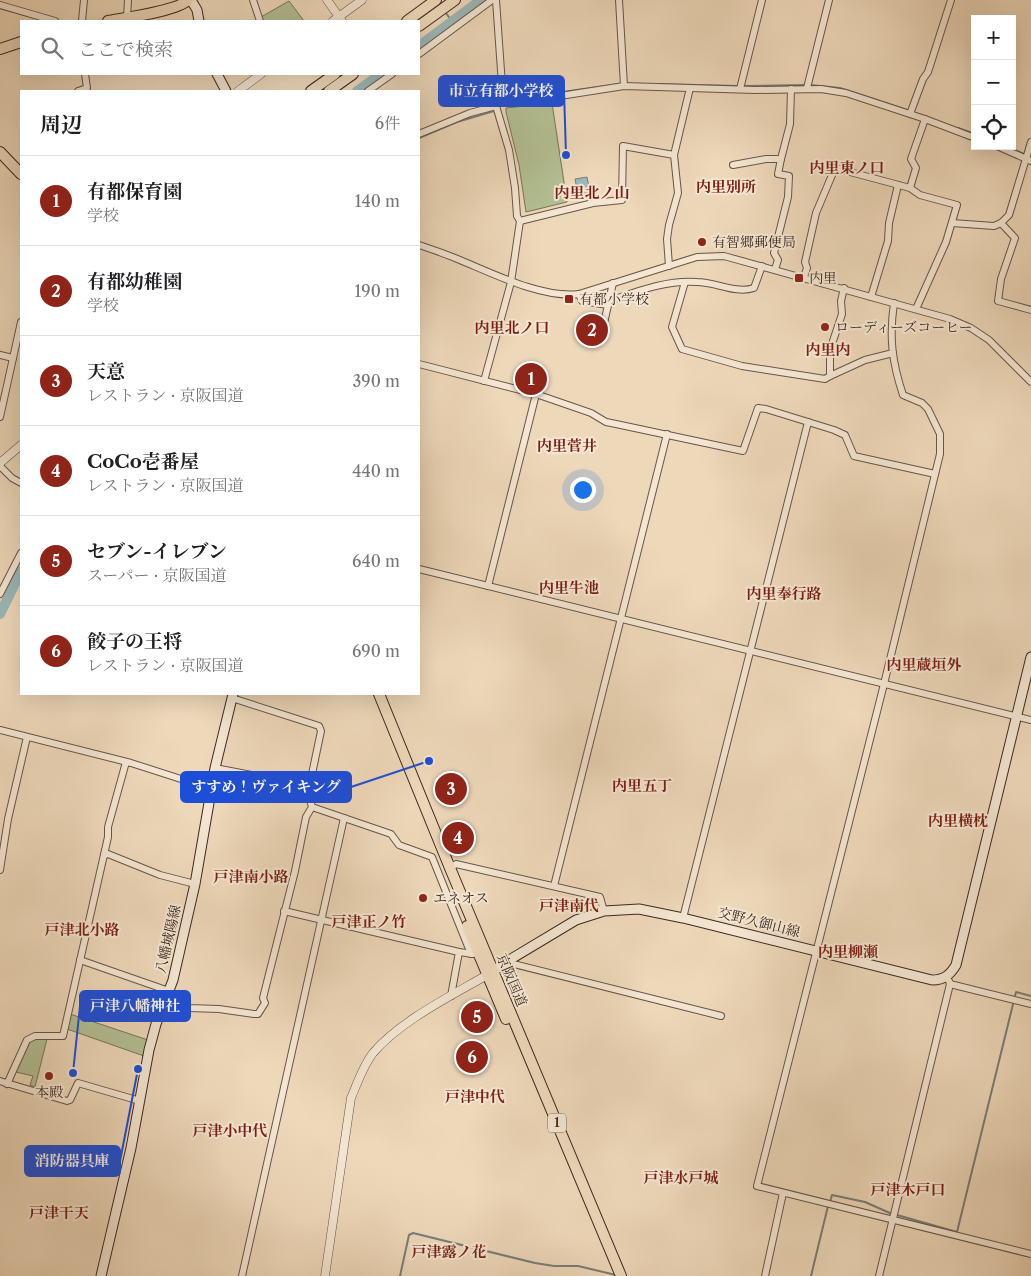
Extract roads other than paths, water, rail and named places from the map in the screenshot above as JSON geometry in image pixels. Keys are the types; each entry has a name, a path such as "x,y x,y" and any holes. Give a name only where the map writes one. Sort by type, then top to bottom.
{"main road":[{"path":"112,20 170,8 186,3 189,0 197,10 199,20"},
{"path":"408,20 436,0"},
{"path":"420,25 454,0"},
{"path":"0,49 20,42"},
{"path":"218,75 225,90"},
{"path":"312,90 334,75"},
{"path":"330,90 352,75"},
{"path":"0,152 20,173"},
{"path":"0,162 20,183"},
{"path":"948,980 956,965 1031,657"},
{"name":"京阪国道","path":"372,695 475,954 490,973 621,1276"},
{"name":"京阪国道","path":"379,695 450,868 490,973 614,1276"},
{"name":"八幡城陽線","path":"103,1276 131,1148 149,1050 156,1024 173,980 195,884 215,768 233,696"},
{"name":"交野久御山線","path":"490,973 576,920 604,911 639,908 932,980 948,980"}],"street":[{"path":"82,20 84,0"},
{"path":"126,17 128,0"},
{"path":"253,0 260,20"},
{"path":"327,0 338,20 362,0"},
{"path":"420,53 492,0"},
{"path":"496,0 503,99"},
{"path":"619,0 624,86"},
{"path":"740,89 762,0"},
{"path":"807,88 829,0"},
{"path":"910,114 923,79 928,72 951,0"},
{"path":"0,5 52,20"},
{"path":"81,90 87,88 85,75"},
{"path":"239,90 260,75"},
{"path":"369,90 391,75"},
{"path":"420,134 470,113 496,106 503,99 560,96 624,86 740,89 807,88 846,93 971,136"},
{"path":"668,266 667,239 678,193 674,155 690,88"},
{"path":"775,269 778,260 774,253 788,190 789,176 778,174 790,124 791,89"},
{"path":"484,381 511,282 520,221 517,216 510,150 496,106"},
{"path":"910,188 916,168 911,159 925,119"},
{"path":"952,223 994,226 1001,224 1009,215 1029,160 1031,142"},
{"path":"520,221 593,203 622,200 623,146 674,155"},
{"path":"1006,150 1029,160"},
{"path":"733,165 766,159 781,159"},
{"path":"804,277 807,268 805,262 816,213 835,168 910,188 920,195 957,205 946,242 916,309"},
{"path":"871,297 888,241 889,222 898,185"},
{"path":"1001,224 1015,238 1001,278 998,301 1031,310"},
{"path":"420,245 511,282 560,295 580,294 697,257 724,256 950,319 971,328 989,340 1031,382"},
{"path":"580,294 582,301 608,302 654,286 685,282 699,282 742,291 749,290 754,288 762,266"},
{"path":"685,282 672,326 682,348 742,366 825,379 865,360 893,353"},
{"path":"602,332 612,283"},
{"path":"830,376 830,350 842,314 841,301 844,288"},
{"path":"894,303 891,325 896,372 903,394 928,409 940,434 940,454 757,1186 1031,1254"},
{"path":"0,417 13,358 19,340"},
{"path":"0,354 13,358"},
{"path":"420,364 536,394 591,413 606,422 743,452 758,408 834,430 845,435 854,456 935,474"},
{"path":"488,586 536,394"},
{"path":"683,918 752,651 808,422"},
{"path":"554,886 667,434"},
{"path":"20,446 0,464 12,478 20,482"},
{"path":"0,594 20,555"},
{"path":"420,569 1031,720"},
{"path":"80,960 167,995 189,1008 219,1009 258,1014 265,1003 263,998 306,817 312,807 308,792 321,731 319,726 233,696"},
{"path":"0,730 126,762 212,789"},
{"path":"0,870 8,818 27,737"},
{"path":"126,762 108,827 104,855 63,1036 35,1036 27,1040 3,1083 67,1101 73,1097 78,1083 140,1101"},
{"path":"215,768 257,776 308,792"},
{"path":"312,807 391,834 399,845 432,857 475,954"},
{"path":"242,1276 323,920 344,818"},
{"path":"104,855 108,854 160,875 195,884"},
{"path":"450,868 456,864 600,897 604,911"},
{"path":"284,911 459,952 475,954"},
{"path":"451,996 459,952"},
{"path":"506,962 721,1016"},
{"path":"326,1276 351,1098 359,1078 372,1055 397,1031 490,973"},
{"path":"880,1276 948,980 1031,1004"},
{"path":"765,1276 783,1193"}],"water":[{"path":"587,177 591,197 579,199 575,179"}],"waterway":[{"path":"420,45 481,0"},
{"path":"445,12 452,21"},
{"path":"358,90 380,75"},
{"path":"548,94 620,84"},
{"path":"655,84 738,86"},
{"path":"743,86 805,85"},
{"path":"810,85 840,88 907,110"},
{"path":"420,138 457,122 494,111"},
{"path":"958,128 971,133"},
{"path":"1015,150 1024,154"},
{"path":"0,614 20,573"},
{"path":"897,1215 957,1232 1016,992 1031,996"},
{"path":"830,1202 832,1195 865,1202 892,1214"},
{"path":"811,1276 828,1206"},
{"path":"400,1276 409,1235 413,1233 535,1263 554,1266 578,1266 616,1275"}],"place":[{"name":"市立有都小学校","path":"566,155"},
{"name":"有智郷郵便局","path":"702,242"},
{"name":"内里","path":"799,278"},
{"name":"有都小学校","path":"569,299"},
{"name":"ローディーズコーヒー","path":"825,327"},
{"name":"有都幼稚園","path":"592,330"},
{"name":"有都保育園","path":"531,379"},
{"name":"すすめ！ヴァイキング","path":"429,761"},
{"name":"天意","path":"451,789"},
{"name":"CoCo壱番屋","path":"458,838"},
{"name":"エネオス","path":"423,898"},
{"name":"セブン-イレブン","path":"477,1017"},
{"name":"餃子の王将","path":"472,1057"},
{"name":"消防器具庫","path":"138,1069"},
{"name":"戸津八幡神社","path":"73,1073"},
{"name":"本殿","path":"49,1076"}],"district":[{"name":"内里東ノ口","path":"847,168"},
{"name":"内里別所","path":"726,187"},
{"name":"内里北ノ山","path":"592,193"},
{"name":"内里北ノ口","path":"512,328"},
{"name":"内里内","path":"828,350"},
{"name":"内里菅井","path":"567,446"},
{"name":"内里牛池","path":"569,588"},
{"name":"内里奉行路","path":"784,594"},
{"name":"内里蔵垣外","path":"924,665"},
{"name":"内里五丁","path":"642,786"},
{"name":"内里横枕","path":"958,821"},
{"name":"戸津南小路","path":"251,877"},
{"name":"戸津南代","path":"569,906"},
{"name":"戸津正ノ竹","path":"369,922"},
{"name":"戸津北小路","path":"82,930"},
{"name":"内里柳瀬","path":"848,952"},
{"name":"戸津中代","path":"475,1097"},
{"name":"戸津小中代","path":"230,1131"},
{"name":"戸津水戸城","path":"681,1178"},
{"name":"戸津木戸口","path":"908,1190"},
{"name":"戸津干天","path":"59,1213"},
{"name":"戸津露ノ花","path":"449,1252"}]}
